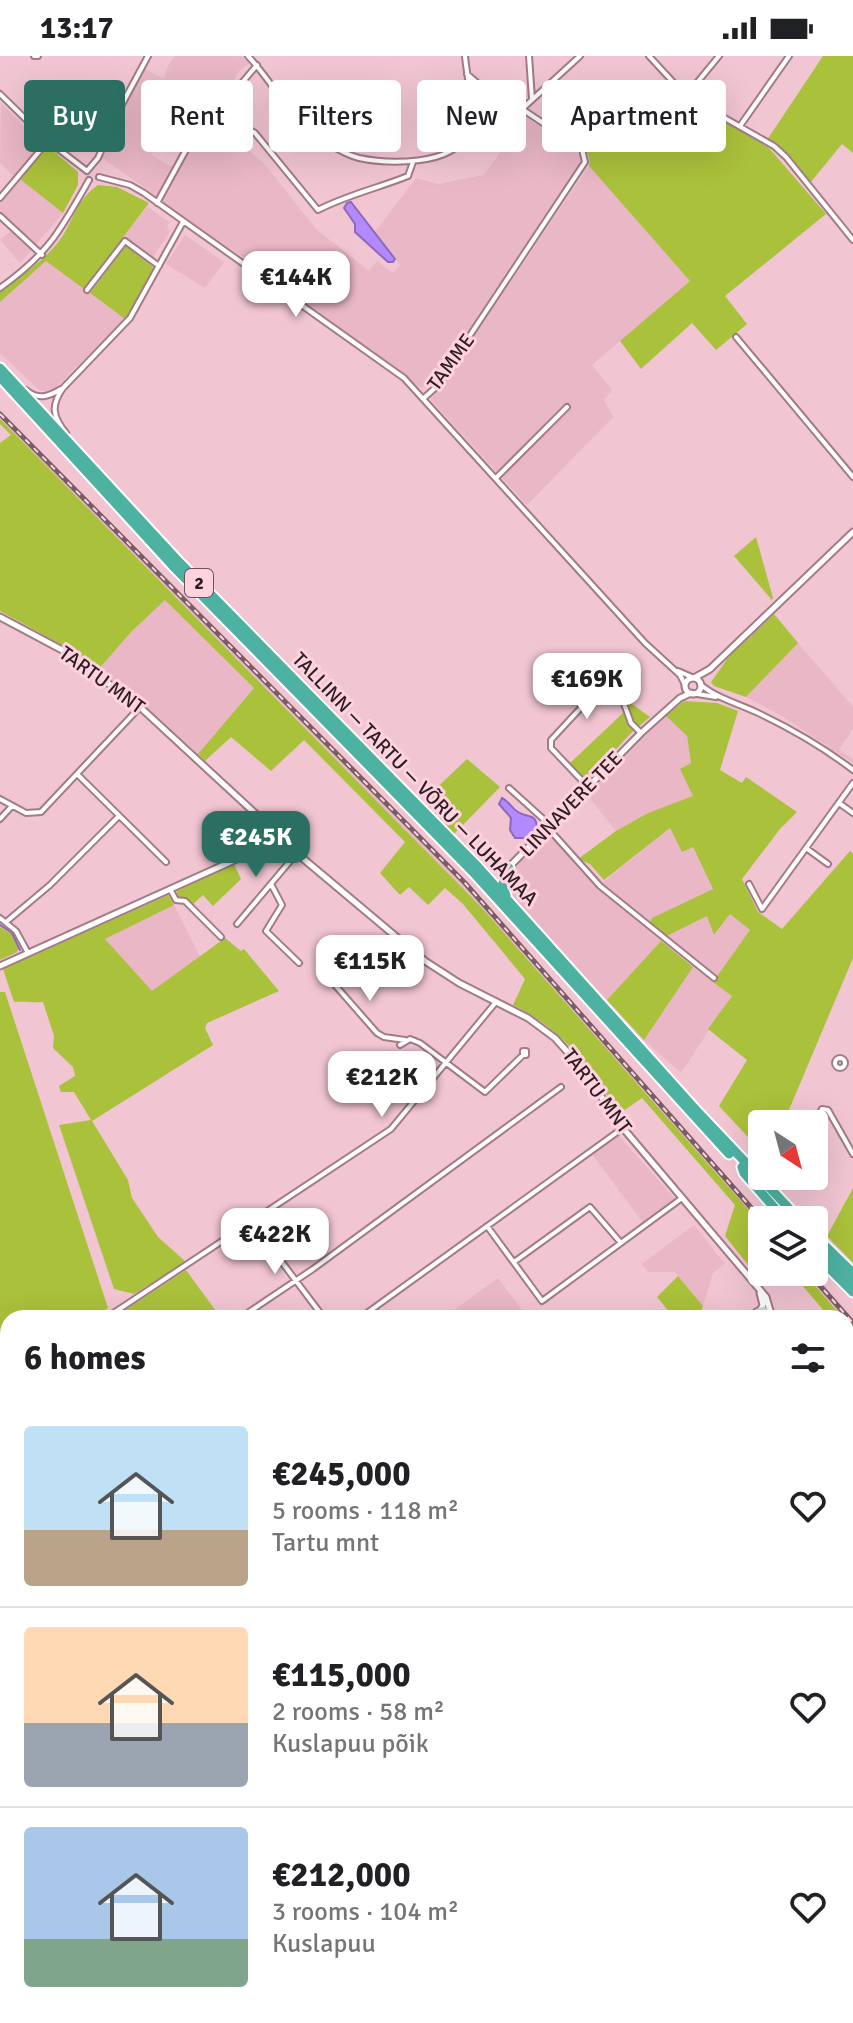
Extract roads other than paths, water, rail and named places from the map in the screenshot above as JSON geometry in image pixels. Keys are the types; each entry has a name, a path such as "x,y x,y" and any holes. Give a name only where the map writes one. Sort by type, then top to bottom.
{"highway":[{"name":"TALLINN — TARTU — VÕRU — LUHAMAA","path":"1,372 179,562 478,867 696,1110 787,1206"},
{"name":"TALLINN — TARTU — VÕRU — LUHAMAA","path":"1,372 173,566 473,872 662,1083 778,1206"},
{"path":"478,867 491,875 509,868"},
{"path":"509,868 502,886 510,902"},
{"path":"742,1167 773,1206"},
{"path":"828,1249 853,1273"},
{"path":"828,1257 853,1281"},
{"path":"828,1267 853,1292"}],"street":[{"path":"0,288 42,255 57,236 89,180 88,170 98,158 148,56"},
{"path":"248,56 306,127 335,146 359,157 413,161 426,160 455,149 466,136 471,114 465,56"},
{"path":"529,56 532,99"},
{"path":"526,105 580,56"},
{"path":"649,56 671,80"},
{"path":"699,80 719,56"},
{"path":"740,126 789,56"},
{"path":"244,80 257,65"},
{"name":"TAMME","path":"467,74 474,80"},
{"path":"0,94 24,118"},
{"name":"TAMME","path":"99,177 130,185 157,203 389,366 424,398 435,388 585,162 582,149 526,112"},
{"path":"726,118 774,146 786,157 853,240"},
{"path":"253,132 318,210 344,197 377,189 408,176 413,161"},
{"path":"0,198 39,152"},
{"path":"63,152 88,170 98,171 99,177 95,181 89,180"},
{"path":"157,203 185,152"},
{"path":"0,216 42,255"},
{"path":"78,451 56,418 53,410 55,399 130,318 183,222"},
{"path":"87,290 125,241 159,266"},
{"path":"736,337 853,477"},
{"path":"1,372 38,397 51,396 63,388"},
{"path":"424,398 645,643 680,675 691,693 722,698"},
{"path":"496,478 567,407"},
{"name":"LINNAVERE TEE","path":"669,707 687,681 704,674 853,532"},
{"name":"TARTU MNT","path":"0,617 66,652 140,707 265,823 274,841 297,853 425,961 528,1018 565,1048 623,1128 721,1240 769,1301 771,1310"},
{"name":"LINNAVERE TEE","path":"509,868 641,733 669,707 698,692 719,660"},
{"path":"672,668 694,678 701,686 722,698 779,723 853,770"},
{"path":"588,787 551,748 551,740 602,685 610,684 623,701 627,717 641,733"},
{"path":"0,799 29,814 38,813 140,707"},
{"path":"77,774 166,862"},
{"path":"749,884 762,909 853,783"},
{"path":"509,788 549,827 600,886 714,978"},
{"path":"839,803 853,813"},
{"path":"0,819 12,806"},
{"path":"6,922 50,885 119,816"},
{"path":"0,966 274,841"},
{"path":"806,848 828,864"},
{"path":"237,924 297,853"},
{"path":"271,884 282,905 266,931 299,963"},
{"path":"170,889 176,900 185,901 221,937"},
{"path":"0,918 16,931 28,954"},
{"path":"328,977 377,1033 420,1043 485,1092 523,1055"},
{"path":"118,1310 391,1129 496,1002"},
{"path":"400,1045 405,1040"},
{"path":"844,1065 853,1069"},
{"path":"252,1310 313,1269 561,1087"},
{"path":"828,1110 853,1154"},
{"path":"371,1310 623,1128"},
{"path":"487,1226 542,1301 684,1197"},
{"path":"514,1262 590,1207 621,1243"},
{"path":"256,1220 264,1237 318,1310"},
{"path":"758,1288 763,1302 760,1310"}],"waterway":[{"path":"0,925 12,933 20,950"}],"railway":[{"path":"0,414 465,883 750,1206"},
{"path":"820,1286 842,1310"}]}
